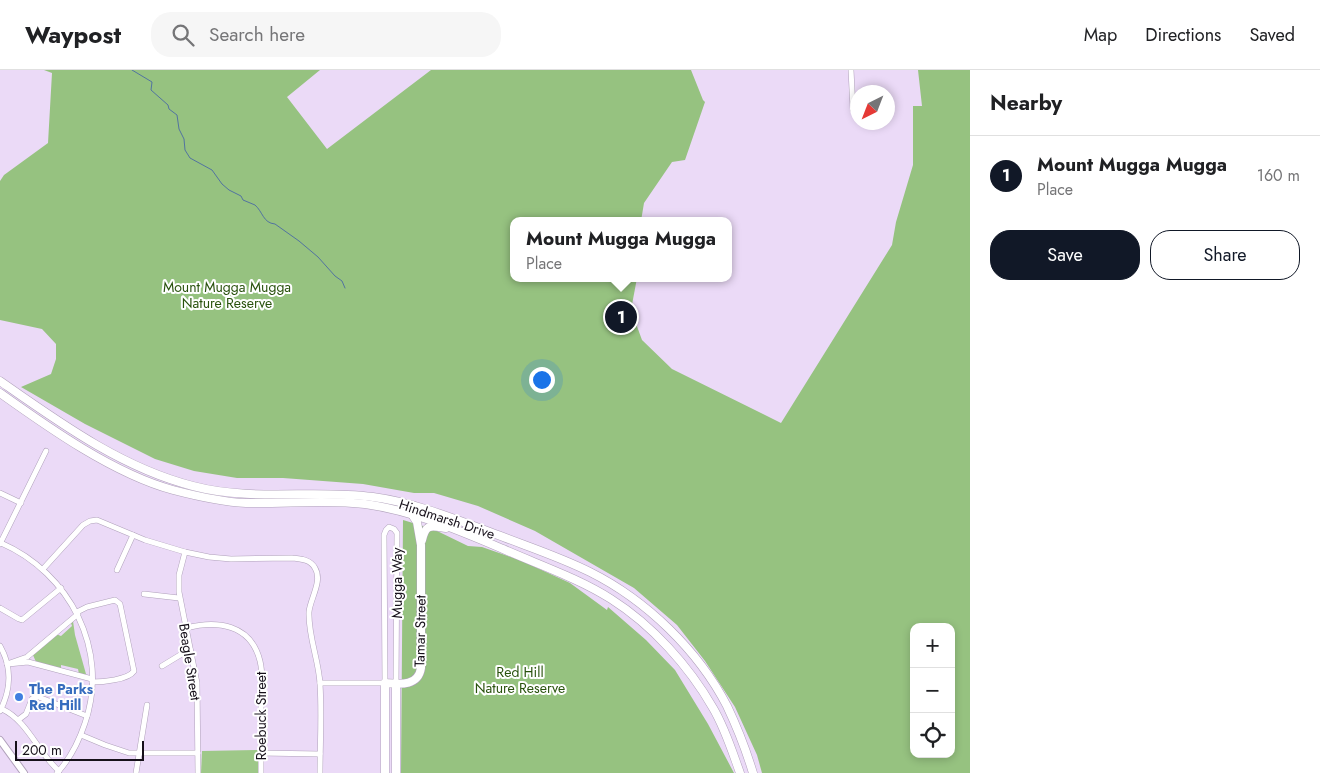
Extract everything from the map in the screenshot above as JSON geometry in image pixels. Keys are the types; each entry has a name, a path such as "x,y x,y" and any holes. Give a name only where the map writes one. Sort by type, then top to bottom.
{"main road":[{"name":"Hindmarsh Drive","path":"0,381 108,451 140,468 192,486 237,494 271,496 353,495 405,503 446,516 556,557 591,573 653,615 696,660 726,706 745,748 753,773"},
{"name":"Hindmarsh Drive","path":"0,393 60,433 110,463 170,489 232,502 341,502 411,513 455,529 579,582 611,599 649,629 687,670 714,708 740,773"},
{"name":"Tamar Street","path":"385,684 407,684 413,681 420,672 421,545 418,523 411,513"},
{"path":"421,545 424,532 429,527 455,529"},
{"name":"Mugga Way","path":"385,684 385,773"},
{"name":"Mugga Way","path":"396,684 396,773"}],"street":[{"path":"851,70 851,85"},
{"path":"0,646 7,664 9,685 1,710 13,715 18,720 58,772 70,756 81,735 87,716 92,680 89,646 77,613 61,588 43,569 19,552 0,544 46,451"},
{"path":"0,492 21,503"},
{"path":"43,569 82,526 90,521 100,520 164,547 184,552 231,559 303,559 314,565 318,576 309,612 320,683 320,773"},
{"name":"Mugga Way","path":"385,684 384,535 389,527 395,529 397,534 396,684"},
{"path":"117,570 133,535"},
{"name":"Beagle Street","path":"184,552 179,580 179,598 197,683 198,773"},
{"path":"0,608 22,620 61,588"},
{"path":"144,594 179,598"},
{"path":"115,600 120,604 134,671 131,675 105,681 92,680 28,662 7,664 27,657 77,613 87,607 115,600"},
{"name":"Roebuck Street","path":"186,628 209,623 223,625 242,634 254,646 260,660 261,672 261,773"},
{"path":"162,666 190,649"},
{"name":"Tamar Street","path":"320,683 385,684"},
{"path":"18,720 26,714 32,699 36,696 87,716"},
{"path":"136,773 147,705"},
{"path":"81,735 117,750 139,753 198,753"},
{"path":"0,740 24,773"},
{"path":"261,753 320,754"}],"green space":[{"name":"Mount Mugga Mugga Nature Reserve","path":"44,70 320,70 287,97 327,149 431,70 691,70 705,102 685,160 672,162 644,203 642,217 510,217 510,282 636,282 631,310 642,340 672,369 781,423 892,245 896,222 913,165 913,106 922,106 918,70 970,70 970,773 762,773 757,755 735,707 705,661 677,625 634,588 535,531 478,506 434,493 414,493 363,484 283,478 237,478 194,471 155,459 85,424 21,387 51,374 56,359 56,344 42,329 0,320 0,181 4,175 48,143 52,73"},
{"name":"Red Hill Nature Reserve","path":"403,520 433,529 468,546 482,547 522,561 570,583 607,610 608,607 646,640 675,670 708,724 734,773 401,773"},
{"path":"73,621 86,674 79,674 78,669 61,665 61,669 36,662 33,655 56,634 61,636 72,626 71,623"},
{"path":"259,750 259,773 201,773 202,751"}],"waterway":[{"path":"132,70 152,82 151,90 177,115 185,150 190,158 212,170 229,190 241,196 243,200 255,205 268,222 275,224 299,241 342,281 345,288"}],"place":[{"name":"Mount Mugga Mugga","path":"621,317"},
{"name":"The Parks Red Hill","path":"19,697"}]}
